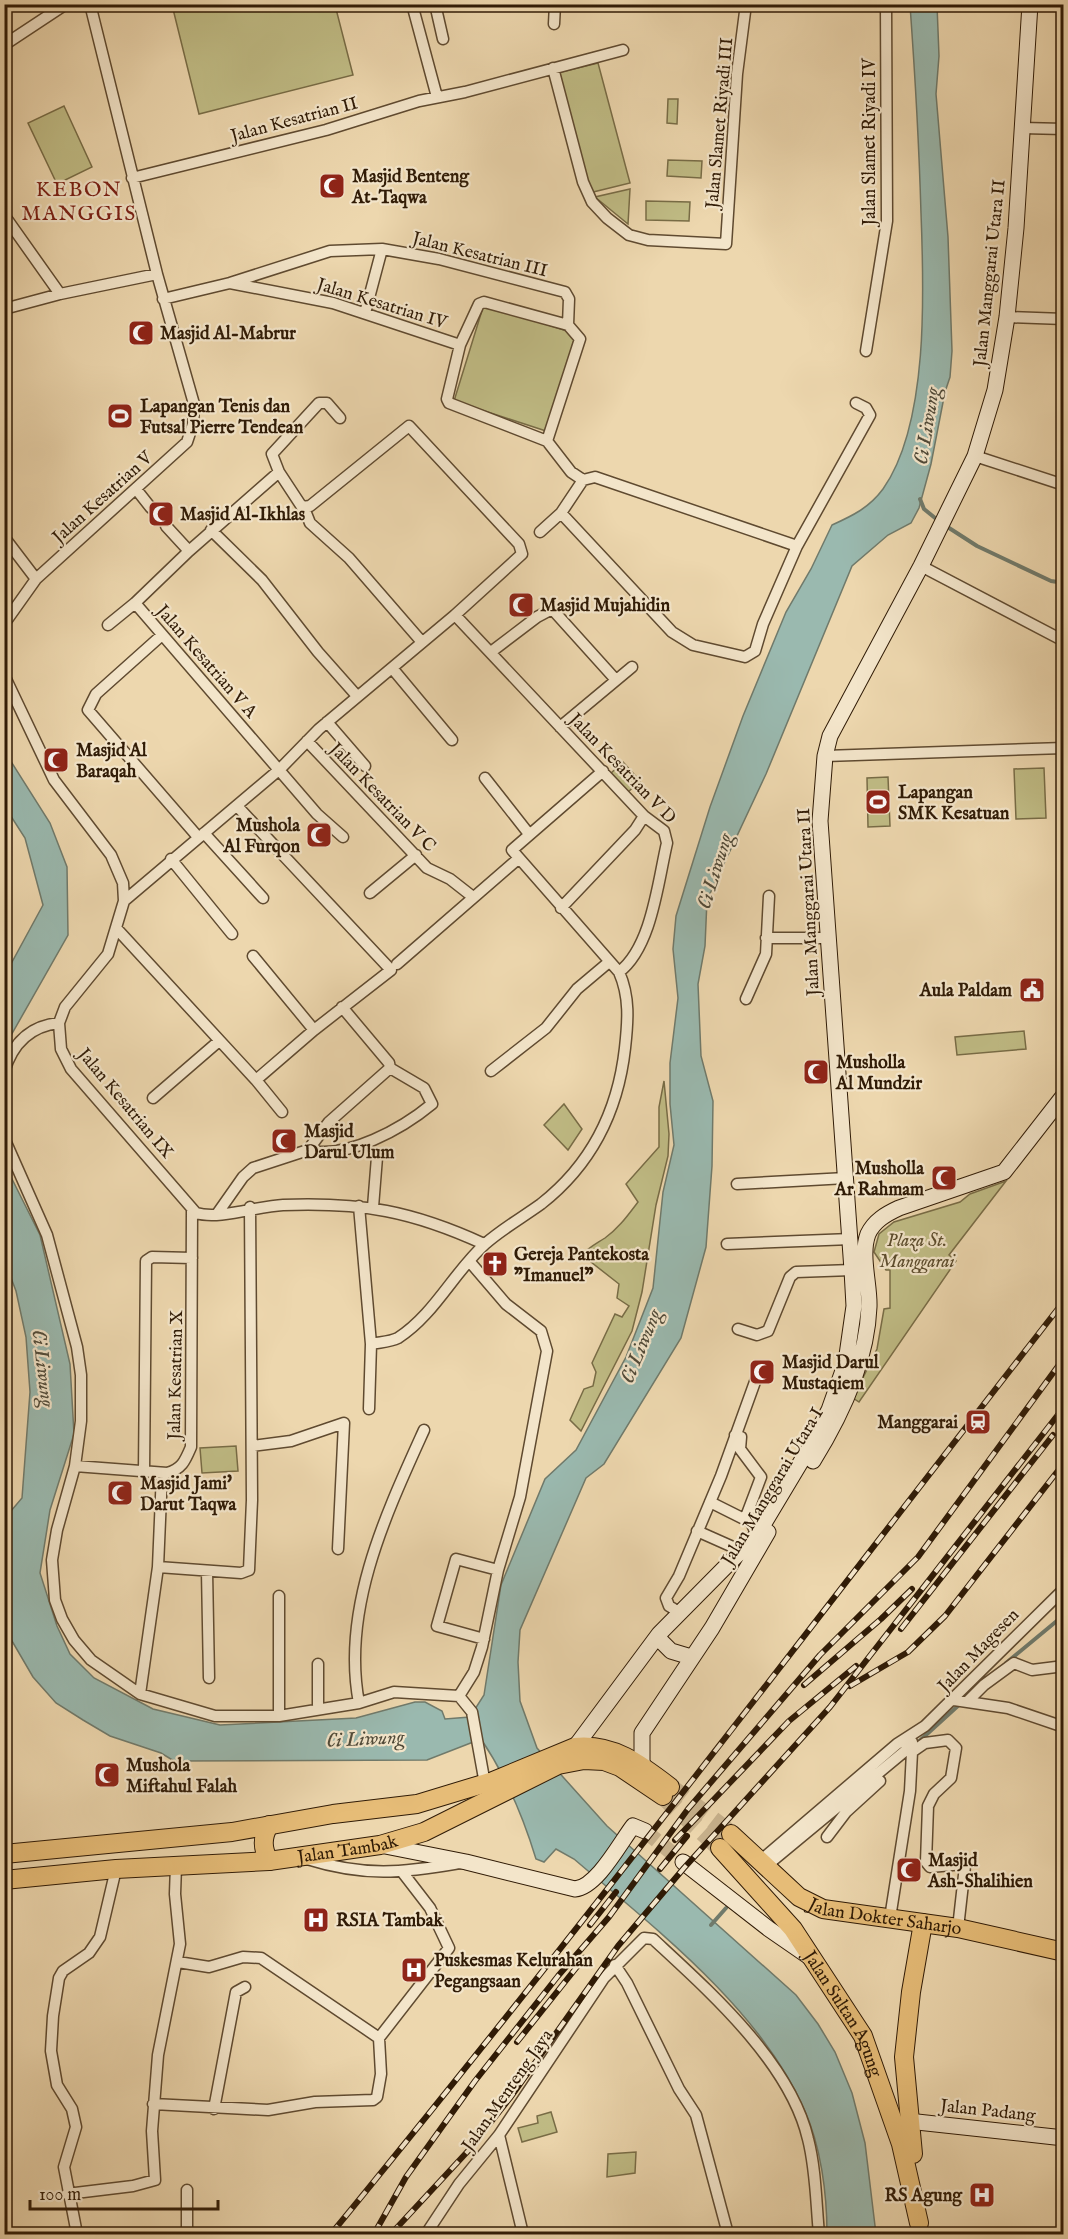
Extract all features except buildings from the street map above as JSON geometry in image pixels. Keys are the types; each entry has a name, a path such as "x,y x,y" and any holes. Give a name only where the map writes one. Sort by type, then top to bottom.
{"main road":[{"name":"Jalan Tambak","path":"4,1880 116,1869 269,1861 380,1845 424,1832 490,1788 554,1760 575,1747 588,1746 616,1751 645,1767 666,1791 604,1761 554,1760"},
{"name":"Jalan Tambak","path":"4,1854 232,1832 417,1804 490,1788"},
{"path":"269,1825 264,1833 264,1847 269,1861"},
{"path":"232,1832 241,1845 236,1861"},
{"name":"Jalan Dokter Saharjo","path":"814,1960 725,1841 763,1864 800,1897 823,1909 958,1928 1064,1952"},
{"name":"Jalan Sultan Agung","path":"920,2229 920,2205 908,2121 904,2057 911,1992 923,1923"},
{"name":"Jalan Sultan Agung","path":"814,1960 863,2036 901,2144 920,2229"},
{"path":"875,2067 889,2072 898,2068 904,2057"}],"street":[{"path":"4,45 66,4"},
{"path":"4,309 60,294 157,274 90,4"},
{"path":"412,4 437,97"},
{"path":"435,4 443,39"},
{"path":"554,24 555,4"},
{"name":"Jalan Slamet Riyadi III","path":"553,68 583,182 592,202 607,218 629,235 648,240 726,244 738,74 746,4"},
{"name":"Jalan Slamet Riyadi IV","path":"866,351 887,221 886,4"},
{"name":"Jalan Manggarai Utara II","path":"575,1747 657,1637 757,1535 829,1410 846,1362 854,1306 820,821 825,756 830,736 921,566 975,456 995,390 1008,316 1030,4"},
{"name":"Jalan Kesatrian II","path":"132,178 326,130 437,97 465,92 623,50"},
{"path":"1022,128 1064,129"},
{"path":"4,214 60,294"},
{"path":"365,313 382,249"},
{"name":"Jalan Kesatrian III","path":"163,299 230,283 330,251 382,249 439,258 565,292 569,299 568,325 580,339 547,441"},
{"name":"Jalan Kesatrian V","path":"36,579 187,442 193,424 194,404 157,274"},
{"name":"Jalan Kesatrian IV","path":"230,283 333,303 460,345 447,399 449,403 547,441"},
{"path":"460,345 479,304 484,302 568,325"},
{"path":"1008,316 1064,320"},
{"path":"340,418 327,403 319,403 272,454 279,472 304,508 310,523 349,558 421,641"},
{"path":"561,513 672,632 693,645 745,657 754,651 763,624 797,546 870,416 866,408 856,403"},
{"path":"124,901 280,769 327,722 454,615 522,554 522,549 410,426 304,508"},
{"path":"547,441 565,466 583,480"},
{"path":"975,456 1064,484"},
{"name":"Jalan Kesatrian V A","path":"279,472 189,550 135,603 317,814 343,837"},
{"path":"540,532 561,513 583,480 595,477 797,546"},
{"path":"136,489 151,508"},
{"path":"166,526 189,550"},
{"path":"211,530 262,580 318,652 357,696"},
{"path":"4,537 36,579 4,624"},
{"path":"921,566 1064,641"},
{"path":"108,625 135,603"},
{"path":"491,652 537,616 552,609 616,680"},
{"name":"Jalan Kesatrian V D","path":"454,615 644,816 664,831 667,843 643,940 633,959 619,972"},
{"path":"162,635 96,694 88,710 201,835 263,898"},
{"path":"560,727 632,667"},
{"path":"392,668 452,740"},
{"path":"4,675 54,780 117,865 123,884 124,901 108,954 65,1006 58,1023 41,1026 21,1039 4,1072"},
{"path":"327,722 365,766"},
{"name":"Jalan Kesatrian V C","path":"307,741 428,868 450,879 473,897"},
{"path":"825,756 1064,748"},
{"path":"371,1344 389,1341 407,1330 484,1245 562,1186 583,1163 603,1131 621,1082 628,1006 626,986 619,972 512,850 603,771"},
{"path":"485,778 529,834"},
{"path":"237,806 391,970 342,1007 256,1080"},
{"path":"561,908 635,830 644,816"},
{"path":"370,893 416,855"},
{"path":"171,859 232,934"},
{"path":"397,964 518,859"},
{"path":"746,999 764,960 769,896"},
{"path":"116,928 256,1080 282,1112"},
{"path":"766,938 828,938"},
{"path":"253,956 314,1030"},
{"path":"491,1071 546,1028 577,989 609,962"},
{"path":"217,1214 243,1177 253,1168 308,1150 336,1151 370,1141 410,1120 432,1104 424,1088 390,1068 342,1007"},
{"name":"Jalan Kesatrian IX","path":"58,1023 61,1049 71,1069 192,1209"},
{"path":"153,1098 219,1041"},
{"path":"308,1150 329,1122 390,1068"},
{"name":"Jalan Manggarai Utara I","path":"645,1767 642,1762 642,1733 692,1657 829,1436 858,1368 865,1344 869,1309 866,1244 872,1227 886,1214 898,1208 1004,1172 1064,1095"},
{"path":"4,1138 46,1235 77,1347 82,1398 75,1466 51,1560 55,1600 66,1626 91,1660 140,1694 215,1716 279,1716 359,1703 394,1692 460,1696 472,1712 490,1788"},
{"path":"373,1207 377,1157"},
{"path":"737,1184 846,1178"},
{"path":"192,1209 200,1214 217,1214 283,1205 373,1207 431,1221 484,1245"},
{"path":"359,1206 371,1344 369,1409"},
{"path":"158,1567 241,1573 249,1570 252,1446 250,1208"},
{"name":"Jalan Kesatrian X","path":"162,1473 177,1470 184,1463 191,1448 192,1209"},
{"path":"727,1244 851,1239"},
{"path":"144,1472 146,1261 152,1257 192,1258"},
{"path":"460,1696 468,1687 484,1639 498,1570 520,1497 548,1351 541,1331 506,1305 470,1262"},
{"path":"738,1329 757,1335 768,1331 790,1277 796,1272 852,1270"},
{"path":"679,1612 669,1606 666,1598 710,1502 756,1379"},
{"path":"252,1446 291,1441 344,1423 338,1549"},
{"path":"359,1703 355,1641 362,1597 389,1507 424,1430"},
{"path":"735,1435 741,1437 740,1449 761,1477 747,1514 748,1521 757,1535"},
{"path":"75,1466 162,1473 158,1567 140,1694"},
{"path":"710,1502 748,1521"},
{"path":"697,1531 742,1551"},
{"path":"484,1639 437,1626 456,1559 498,1570"},
{"path":"207,1571 209,1678"},
{"path":"279,1596 279,1716"},
{"name":"Jalan Magesen","path":"763,1864 897,1744 916,1734 961,1701 998,1652 1061,1596"},
{"path":"657,1637 671,1651 692,1657"},
{"path":"961,1701 1014,1663 1032,1670 1064,1666"},
{"path":"318,1664 318,1705"},
{"path":"961,1701 1008,1708 1064,1727"},
{"path":"827,1837 846,1812 912,1752 925,1743 948,1740 956,1748 954,1770 946,1785 934,1794 928,1806 926,1862 930,1867 936,1868 964,1864 965,1866 958,1928"},
{"path":"890,1918 910,1791 912,1752"},
{"path":"380,1845 466,1862 570,1889 584,1887 595,1878 635,1825 645,1831"},
{"path":"300,1857 351,1870 404,1873 466,1862"},
{"name":"Jalan Sultan Agung","path":"683,1862 778,1936 814,1960"},
{"path":"68,2194 155,2181 153,2104 164,2021 178,1962 180,1932 175,1894 176,1865"},
{"path":"77,2235 64,2167 76,2127 72,2109 57,2085 51,2051 59,1978 63,1971 89,1953 100,1937 116,1869"},
{"path":"153,2104 214,2109 268,2110 315,2102 376,2099 381,2074 379,2038 450,1946 430,1908 404,1873"},
{"name":"Jalan Menteng Jaya","path":"426,2235 459,2184 498,2135 615,1965 644,1938 653,1939 733,2015 779,2076 798,2111 808,2138 819,2235"},
{"path":"178,1962 209,1967 243,1956 261,1958 379,2038"},
{"path":"615,1965 627,1983 679,2089 696,2115 728,2235"},
{"path":"214,2109 236,1992 245,1987"},
{"name":"Jalan Padang","path":"908,2121 1064,2138"},
{"path":"498,2135 523,2235"},
{"path":"187,2190 187,2235"}],"green space":[{"path":"191,4 335,5 353,75 199,114 173,9"},
{"path":"598,63 630,183 589,193 557,73"},
{"path":"668,99 678,99 677,124 667,123"},
{"path":"64,106 92,167 57,184 28,123"},
{"path":"668,160 702,161 701,178 667,176"},
{"path":"630,189 628,224 595,197"},
{"path":"646,201 690,202 689,221 646,220"},
{"path":"484,304 576,334 546,431 454,401"},
{"path":"623,762 640,781 627,793 610,774"},
{"path":"1044,768 1046,818 1016,819 1014,769"},
{"name":"Lapangan SMK Kesatuan","path":"888,777 890,826 868,827 867,778"},
{"path":"1024,1031 1026,1049 957,1055 955,1037"},
{"path":"664,1081 669,1134 668,1156 656,1205 642,1292 632,1331 581,1431 570,1420 584,1389 593,1386 596,1372 592,1363 615,1314 622,1317 629,1306 617,1298 619,1284 582,1255 615,1230 638,1202 626,1184 659,1147 659,1107"},
{"path":"564,1104 582,1129 568,1150 544,1125"},
{"name":"Plaza St. Manggarai","path":"1006,1181 949,1255 956,1261 859,1402 853,1398 877,1349 884,1309 890,1308 890,1270 886,1270 874,1252 879,1234 894,1222 960,1202 970,1194"},
{"path":"236,1446 238,1471 202,1473 200,1448"},
{"path":"551,2112 557,2132 522,2142 518,2128 538,2123 537,2116"},
{"path":"636,2152 635,2173 607,2177 608,2154"}],"water":[{"name":"Ci Liwung","path":"910,5 937,5 939,56 936,94 948,237 952,351 950,377 931,464 919,508 911,523 888,535 852,566 766,774 707,900 705,946 698,984 701,1056 713,1101 712,1166 706,1247 681,1338 604,1464 586,1478 520,1630 518,1662 520,1701 537,1748 607,1826 796,1995 835,2052 852,2093 865,2143 876,2234 827,2234 826,2203 819,2154 810,2123 785,2072 734,2004 671,1942 574,1859 556,1849 544,1862 536,1859 513,1797 481,1739 427,1760 174,1761 161,1753 110,1736 83,1720 56,1703 33,1677 5,1629 5,1518 22,1498 30,1392 26,1337 16,1291 5,1262 4,1163 40,1235 70,1364 74,1434 50,1510 40,1573 57,1626 70,1654 94,1678 153,1709 220,1725 356,1718 415,1702 425,1702 442,1711 445,1719 470,1717 484,1695 501,1585 545,1479 576,1450 626,1357 653,1288 663,1192 674,1145 670,1104 670,1063 678,998 673,949 676,916 710,807 743,716 786,612 811,569 832,525 866,506 883,489 898,462 909,429 920,356 923,279 918,135"},
{"path":"5,752 50,823 67,867 68,935 5,1046 5,975 43,905 25,838 5,807"}],"waterway":[{"path":"920,499 924,509 940,522"},
{"path":"946,526 977,546 1051,581 1064,583"},
{"path":"1006,1663 1064,1615"},
{"path":"915,1745 960,1704"},
{"path":"711,1925 726,1908"}],"tunnel":[{"path":"151,508 166,526"},
{"path":"670,1787 731,1834"},
{"path":"663,1796 720,1848"},
{"path":"645,1831 683,1862"}],"railway":[{"path":"331,2234 701,1770 1064,1301"},
{"path":"374,2234 406,2177 475,2081 558,1976 609,1917 688,1809 820,1655 918,1557 1064,1358"},
{"path":"391,2234 468,2151 510,2098 618,1946 684,1868 830,1707 1064,1407"},
{"path":"901,1629 1053,1435"},
{"path":"850,1686 908,1652 945,1616 1064,1463"},
{"path":"804,1685 881,1619 912,1589"},
{"path":"675,1840 789,1721 856,1666"},
{"path":"660,1869 687,1836"},
{"path":"590,1925 616,1892"},
{"path":"517,2042 584,1958"}],"place":[{"name":"Masjid Benteng At-Taqwa","path":"332,186"},
{"name":"Masjid Al-Mabrur","path":"141,333"},
{"name":"Lapangan Tenis dan Futsal Pierre Tendean","path":"120,416"},
{"name":"Masjid Al-Ikhlas","path":"161,514"},
{"name":"Masjid Mujahidin","path":"521,605"},
{"name":"Masjid Al Baraqah","path":"56,760"},
{"name":"Lapangan SMK Kesatuan","path":"878,802"},
{"name":"Mushola Al Furqon","path":"319,835"},
{"name":"Aula Paldam","path":"1032,990"},
{"name":"Musholla Al Mundzir","path":"816,1072"},
{"name":"Masjid Darul Ulum","path":"284,1141"},
{"name":"Musholla Ar Rahmam","path":"944,1178"},
{"name":"Gereja Pantekosta \"Imanuel\"","path":"495,1264"},
{"name":"Masjid Darul Mustaqiem","path":"762,1372"},
{"name":"Manggarai","path":"978,1422"},
{"name":"Masjid Jami' Darut Taqwa","path":"120,1493"},
{"name":"Mushola Miftahul Falah","path":"107,1775"},
{"name":"Masjid Ash-Shalihien","path":"909,1870"},
{"name":"RSIA Tambak","path":"316,1920"},
{"name":"Puskesmas Kelurahan Pegangsaan","path":"414,1970"},
{"name":"RS Agung","path":"982,2195"}],"district":[{"name":"KEBON MANGGIS","path":"79,201"}]}
